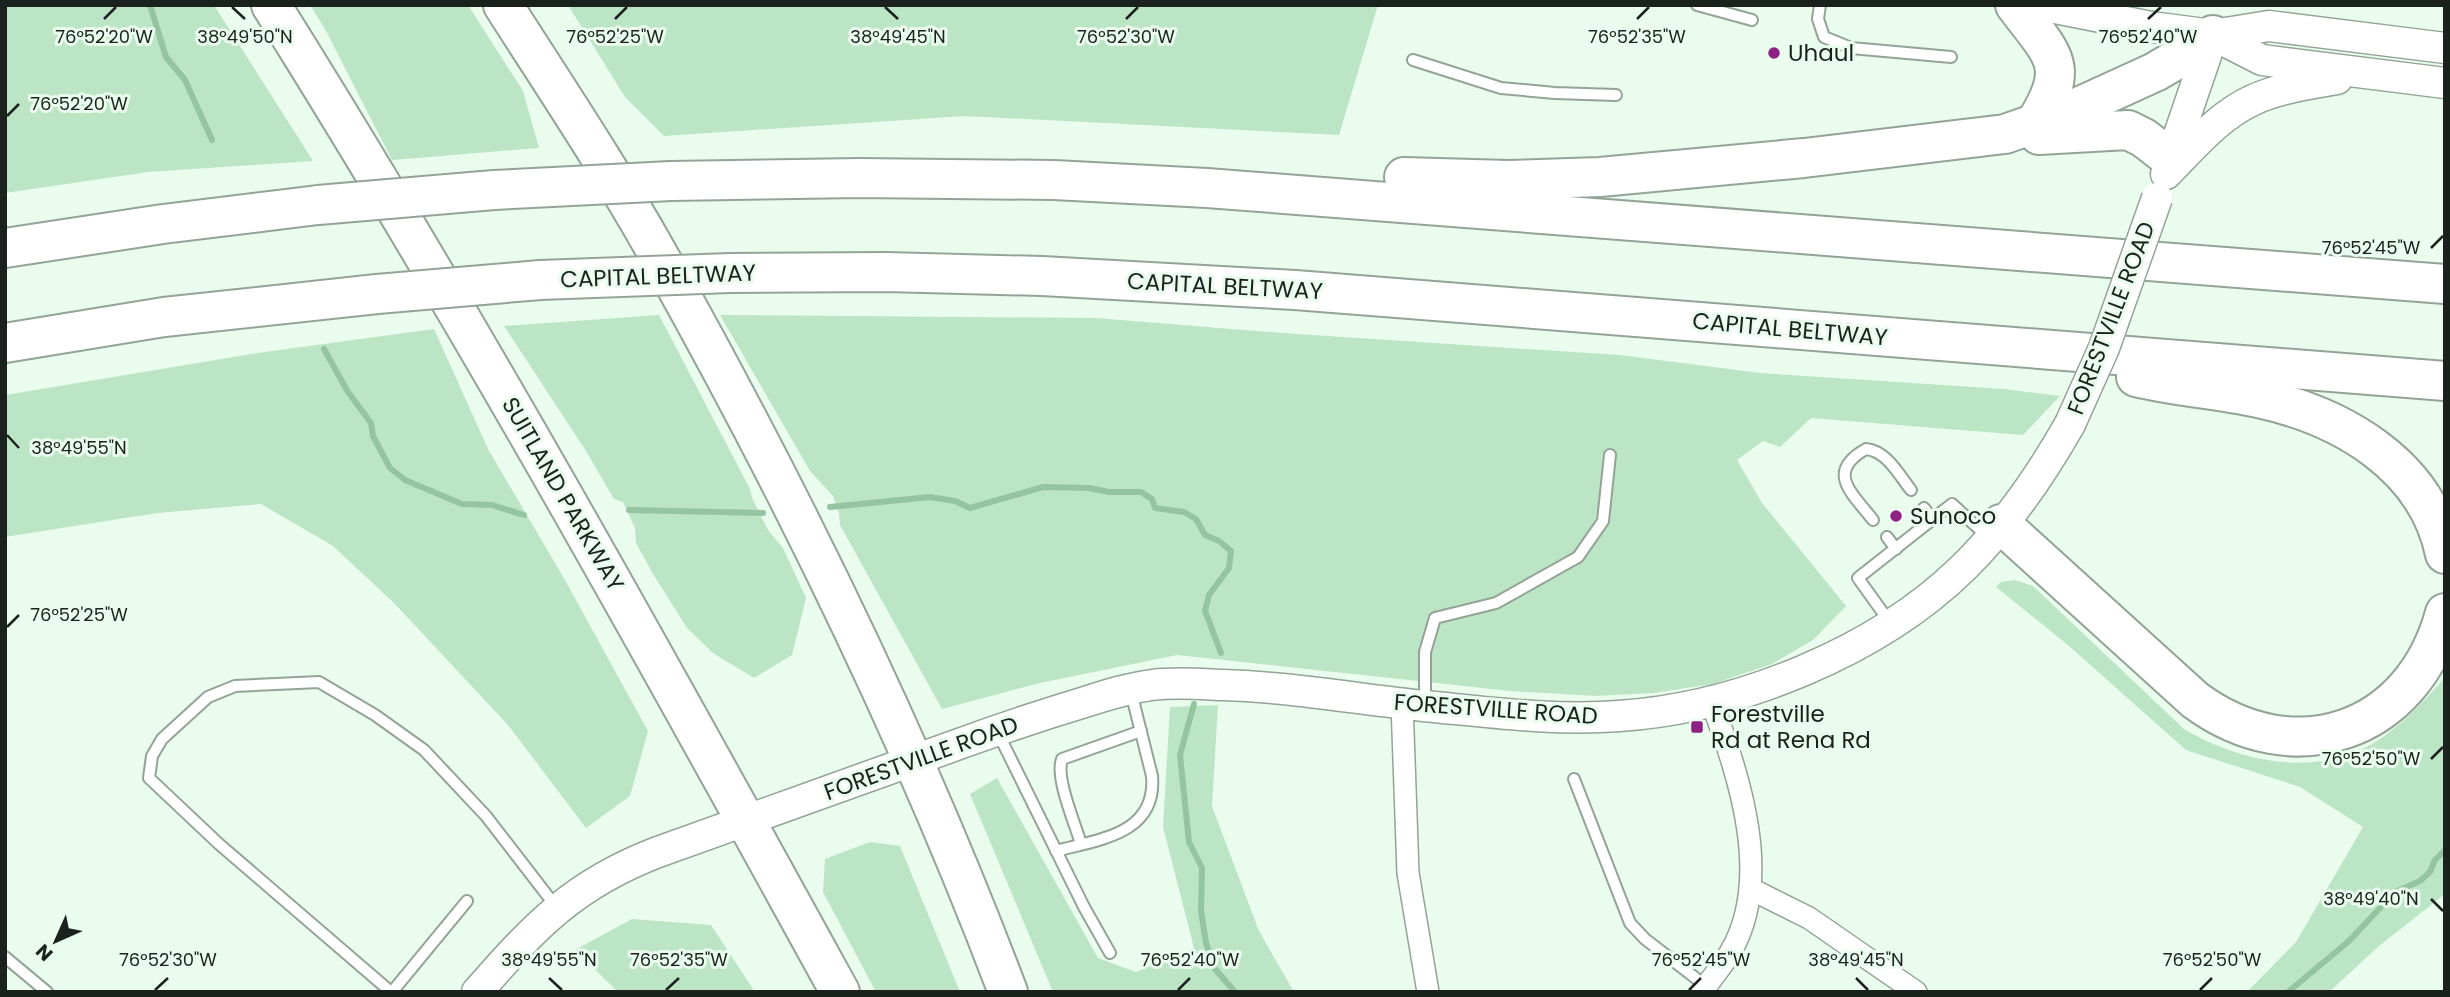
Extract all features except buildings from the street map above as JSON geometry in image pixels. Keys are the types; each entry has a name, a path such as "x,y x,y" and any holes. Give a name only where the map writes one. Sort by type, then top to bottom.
{"highway":[{"name":"SUITLAND PARKWAY","path":"271,5 489,364 840,992"},
{"path":"503,5 659,255 787,496 913,761 1008,992"},
{"path":"2015,5 2043,42 2054,62 2056,73 2052,94 2019,130"},
{"path":"1207,188 1405,177 1508,180 1600,177 1804,158 2019,130 2155,72 2213,35"},
{"path":"2019,130 2044,135 2128,130 2144,138 2165,177"},
{"path":"5,248 163,224 318,205 495,190 671,181 859,178 1054,180 1207,188 2445,284"},
{"name":"CAPITAL BELTWAY","path":"5,343 164,317 377,294 540,281 730,273 885,272 1042,276 1268,288 2445,381"},
{"path":"2015,347 2175,386 2260,398 2322,419 2377,450 2404,472 2432,512 2445,554"},
{"path":"1995,531 2195,700 2226,720 2259,731 2288,735 2326,734 2348,729 2380,712 2410,685 2428,660 2445,613"}],"main road":[{"path":"2040,5 2151,27 2213,35 2269,26 2445,48"},
{"name":"FORESTVILLE ROAD","path":"477,992 528,935 557,908 610,872 997,730 1130,689 1178,683 1241,685 1414,704 1564,716 1616,716 1712,703 1814,665 1849,648 1891,624 1962,569 1995,531 2049,459 2070,424 2111,330 2213,35"},
{"path":"2213,35 2262,60 2445,83"},
{"path":"2165,177 2222,120 2253,100 2287,88 2371,74"}],"street":[{"path":"1704,989 1731,951 1744,918 1751,889 1748,823 1725,737 1712,703"},
{"path":"1414,704 1408,873 1428,992"},
{"path":"1751,889 1809,918 1916,992"}],"lane":[{"path":"1697,5 1752,20"},
{"path":"1820,5 1818,19 1824,37 1851,48 1951,57"},
{"path":"1413,60 1501,88 1616,95"},
{"path":"1873,520 1844,481 1844,468 1853,457 1867,449 1876,450 1885,457 1910,490"},
{"path":"1414,704 1435,618 1496,603 1578,557 1603,521 1610,455"},
{"path":"1891,624 1858,578 1952,504 1995,531"},
{"path":"1924,508 1933,520"},
{"path":"1887,537 1896,549"},
{"path":"467,901 391,992 219,845 149,778 152,757 162,738 208,697 236,685 319,682 375,715 424,750 486,816 557,908"},
{"path":"1056,850 1123,831 1142,816 1149,805 1153,788 1152,776 1130,689"},
{"path":"997,730 1110,953"},
{"path":"1081,844 1061,779 1062,759 1141,731"},
{"path":"1574,779 1630,923 1644,939 1704,989"},
{"path":"5,957 47,992"}],"green space":[{"path":"5,5 214,5 313,161 148,172 5,193"},
{"path":"310,5 468,5 523,91 539,148 392,160"},
{"path":"568,5 1378,5 1339,135 965,116 664,136 625,97"},
{"path":"659,315 749,487 768,530 783,548 806,598 792,655 754,678 713,653 687,628 636,543 635,528 623,502 614,499 586,451 504,326"},
{"path":"720,315 1096,318 1620,355 1760,373 2004,389 2060,396 2023,435 1811,418 1780,447 1763,441 1737,460 1762,503 1846,606 1813,640 1772,664 1713,684 1653,693 1595,696 1510,691 1177,655 1040,683 942,709 840,525 833,496 810,471"},
{"path":"434,329 488,449 565,580 648,731 630,796 586,828 508,725 394,603 333,546 261,504 157,513 5,537 5,395 251,354"},
{"path":"2015,580 2033,586 2184,729 2233,751 2259,759 2312,762 2339,758 2364,748 2403,721 2445,677 2445,894 2379,946 2329,992 2247,992 2296,942 2363,827 2300,787 2186,750 2069,646 1996,587 2001,582"},
{"path":"1218,705 1212,806 1259,931 1294,992 1053,992 970,794 997,778 1098,958 1136,972 1194,948 1163,827 1170,707"},
{"path":"870,842 900,846 960,992 876,992 823,892 825,859"},
{"path":"632,919 711,925 755,992 618,992 575,950"}],"waterway":[{"path":"150,5 166,57 185,80 212,140"},
{"path":"324,349 348,392 371,423 373,436 390,468 405,480 462,504 492,505 524,515"},
{"path":"830,507 930,497 955,501 970,508 1043,487 1141,492 1152,499 1155,508 1184,512 1196,519 1205,535 1219,541 1231,551 1229,568 1209,595 1205,611 1221,653"},
{"path":"629,510 763,513"},
{"path":"1194,704 1180,755 1189,842 1202,868 1201,911 1206,943 1215,969 1235,992"},
{"path":"2288,992 2349,941 2395,892 2420,881 2430,872 2435,860 2445,850"}],"place":[{"name":"Uhaul","path":"1774,53"},
{"name":"Sunoco","path":"1896,516"},
{"name":"Forestville Rd at Rena Rd","path":"1697,727"}]}
